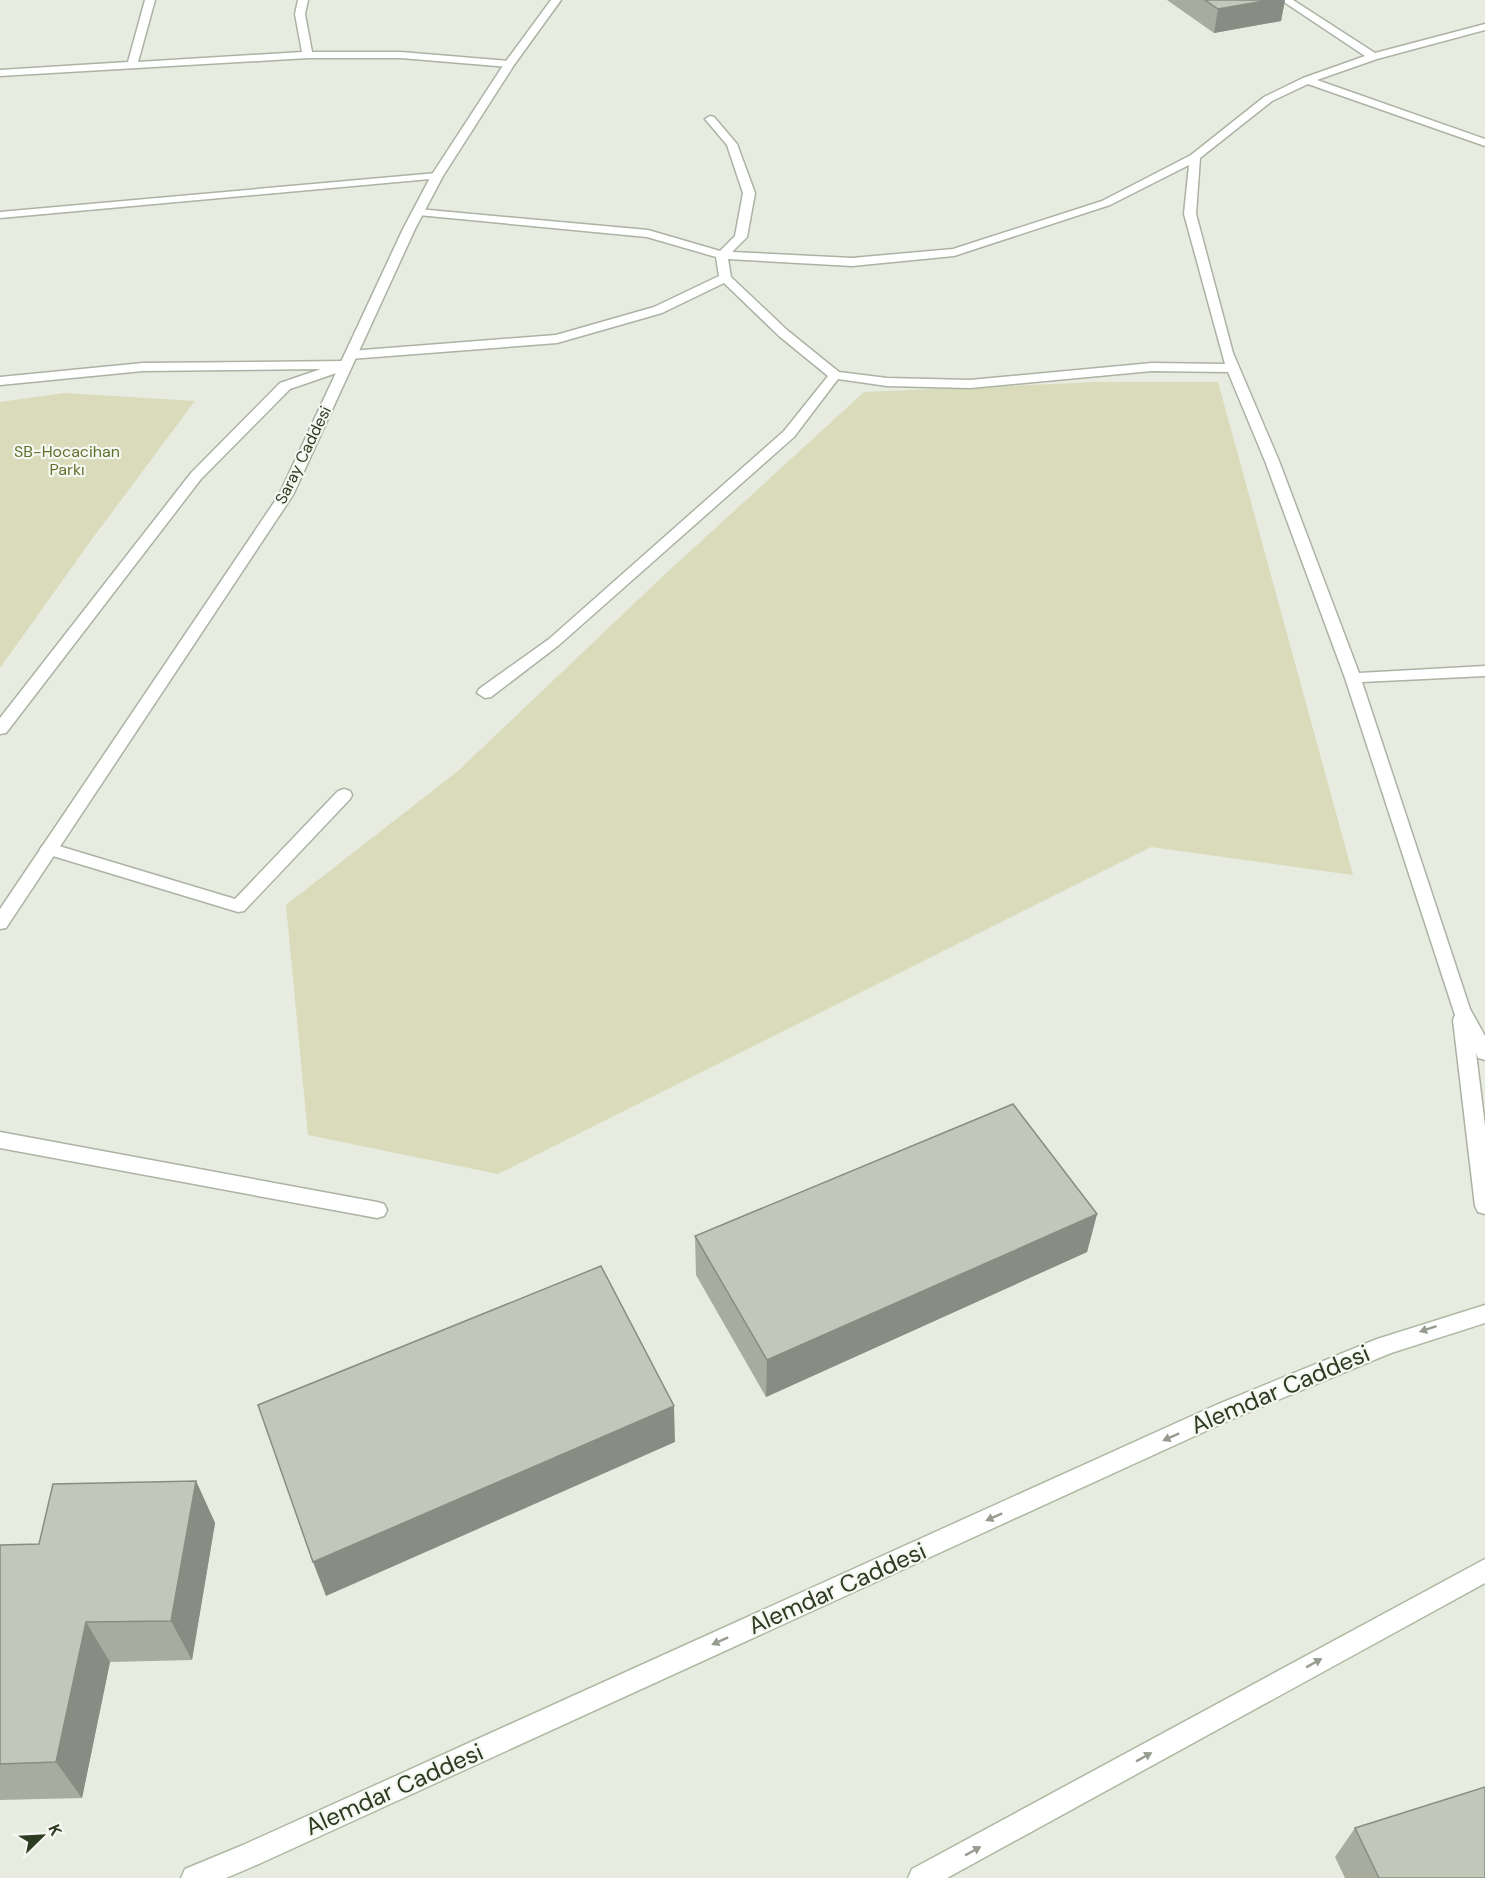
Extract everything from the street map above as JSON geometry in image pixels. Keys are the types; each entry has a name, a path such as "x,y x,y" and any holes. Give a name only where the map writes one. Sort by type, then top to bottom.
{"street":[{"path":"132,65 150,0"},
{"path":"303,0 300,14 308,55"},
{"name":"Saray Caddesi","path":"0,923 286,495 437,176 509,64 556,0"},
{"path":"1287,0 1374,57"},
{"path":"418,212 648,234 722,255 852,262 954,252 1106,203 1195,157 1268,99 1307,80 1374,57 1485,27"},
{"path":"0,73 308,55 401,55 509,64"},
{"path":"1307,80 1485,142"},
{"path":"710,119 732,144 749,193 741,237 722,255"},
{"path":"1195,157 1190,214 1227,353 1272,461 1353,678 1461,1009 1485,1053"},
{"path":"0,214 437,176"},
{"path":"722,255 725,278 783,333 835,375 887,382 970,384 1152,367 1233,368"},
{"path":"0,381 143,367 348,360 557,339 658,310 725,278"},
{"path":"0,729 195,476 285,386 348,360"},
{"path":"485,693 554,642 789,434 835,375"},
{"path":"1353,678 1485,671"},
{"path":"49,849 238,906 344,795"},
{"path":"1461,1009 1485,1206"},
{"path":"0,1140 377,1210"},
{"name":"Alemdar Caddesi","path":"194,1878 263,1849 1224,1412 1369,1350 1433,1327 1485,1314"},
{"path":"921,1878 1485,1570"}],"green space":[{"path":"1099,382 1218,382 1353,875 1151,847 498,1174 308,1135 286,905 458,771 661,578 864,392"},
{"name":"SB-Hocacihan Parkı","path":"64,393 195,401 0,668 0,402"}],"building":[{"path":"1205,0 1270,0 1218,9"},
{"path":"1013,1104 1097,1214 767,1360 695,1236"},
{"path":"601,1266 674,1406 313,1562 258,1405"},
{"path":"196,1481 171,1621 86,1622 56,1762 0,1764 0,1545 39,1544 53,1484"},
{"path":"1485,1787 1485,1878 1379,1878 1355,1828"}]}
